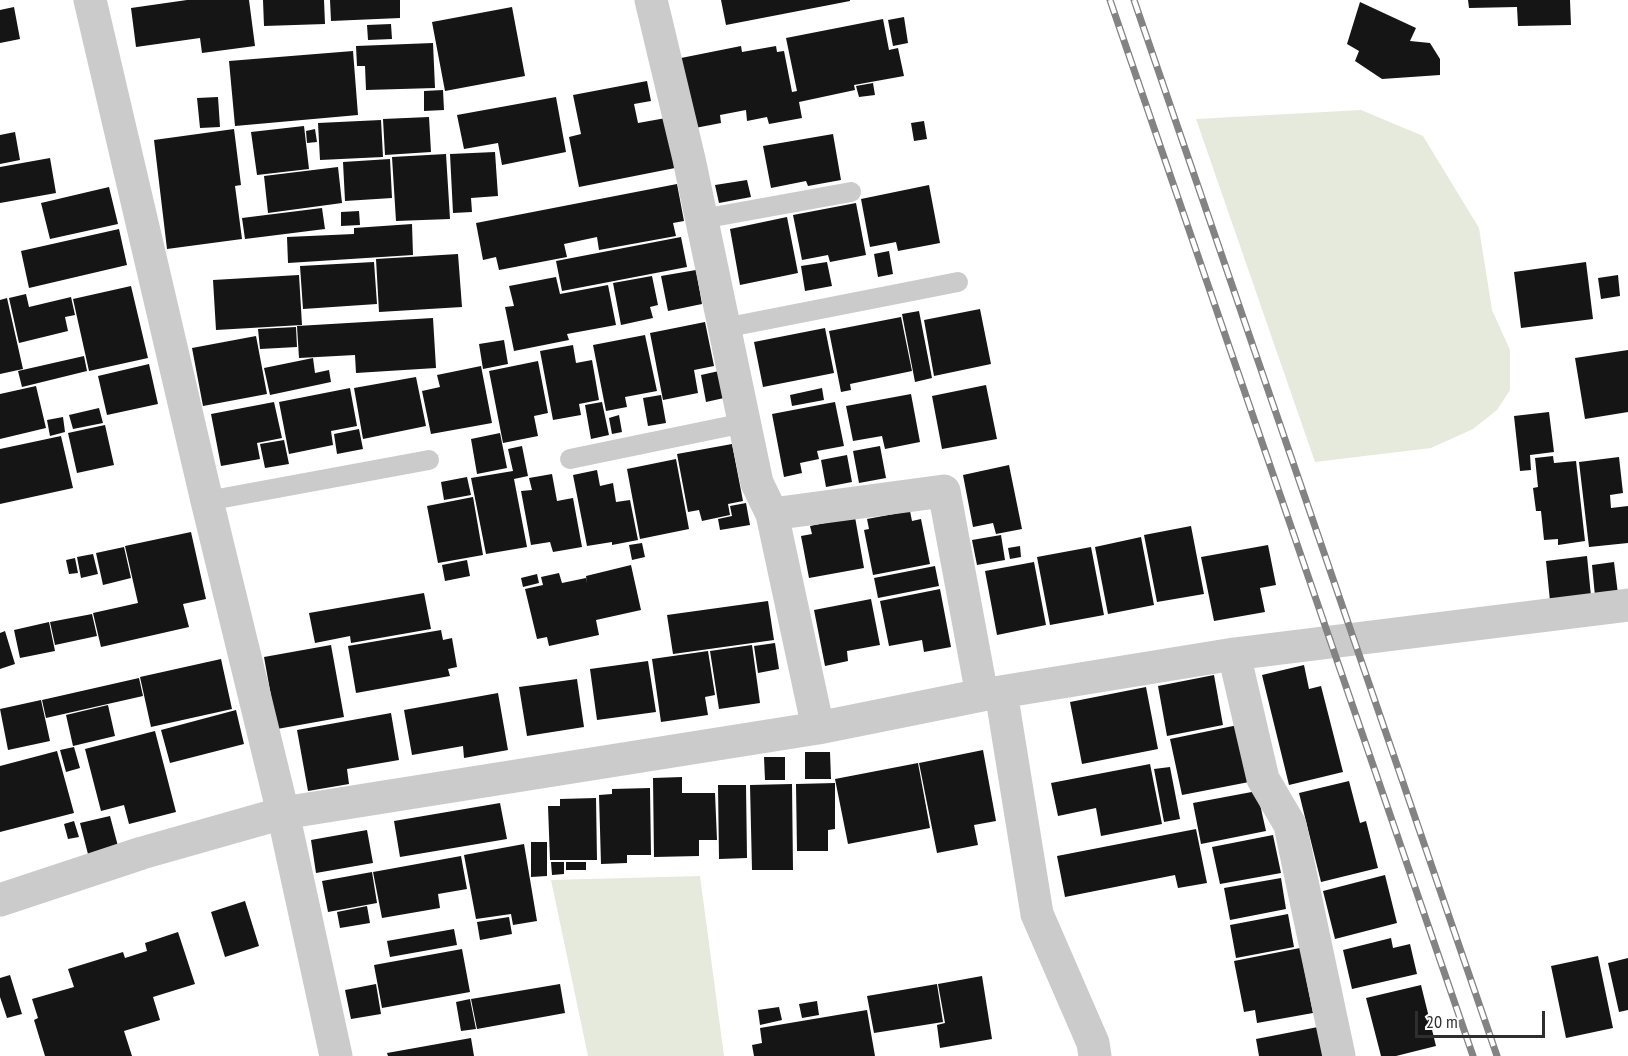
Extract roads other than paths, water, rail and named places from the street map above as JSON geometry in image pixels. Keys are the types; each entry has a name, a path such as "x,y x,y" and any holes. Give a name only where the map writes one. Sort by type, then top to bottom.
{"street":[{"path":"90,0 207,501 283,813 336,1056"},
{"path":"651,0 702,219 757,483 772,514 818,728"},
{"path":"772,514 944,491 991,694 1037,914 1093,1043 1095,1056"},
{"path":"0,900 142,853 283,813 818,728 991,694 1234,654 1628,605"},
{"path":"1234,654 1263,779 1290,825 1339,1056"}],"lane":[{"path":"702,219 851,192"},
{"path":"724,328 958,282"},
{"path":"570,459 744,423"},
{"path":"207,501 429,460"}],"railway":[{"path":"1110,0 1473,1056"},
{"path":"1134,0 1497,1056"}]}
